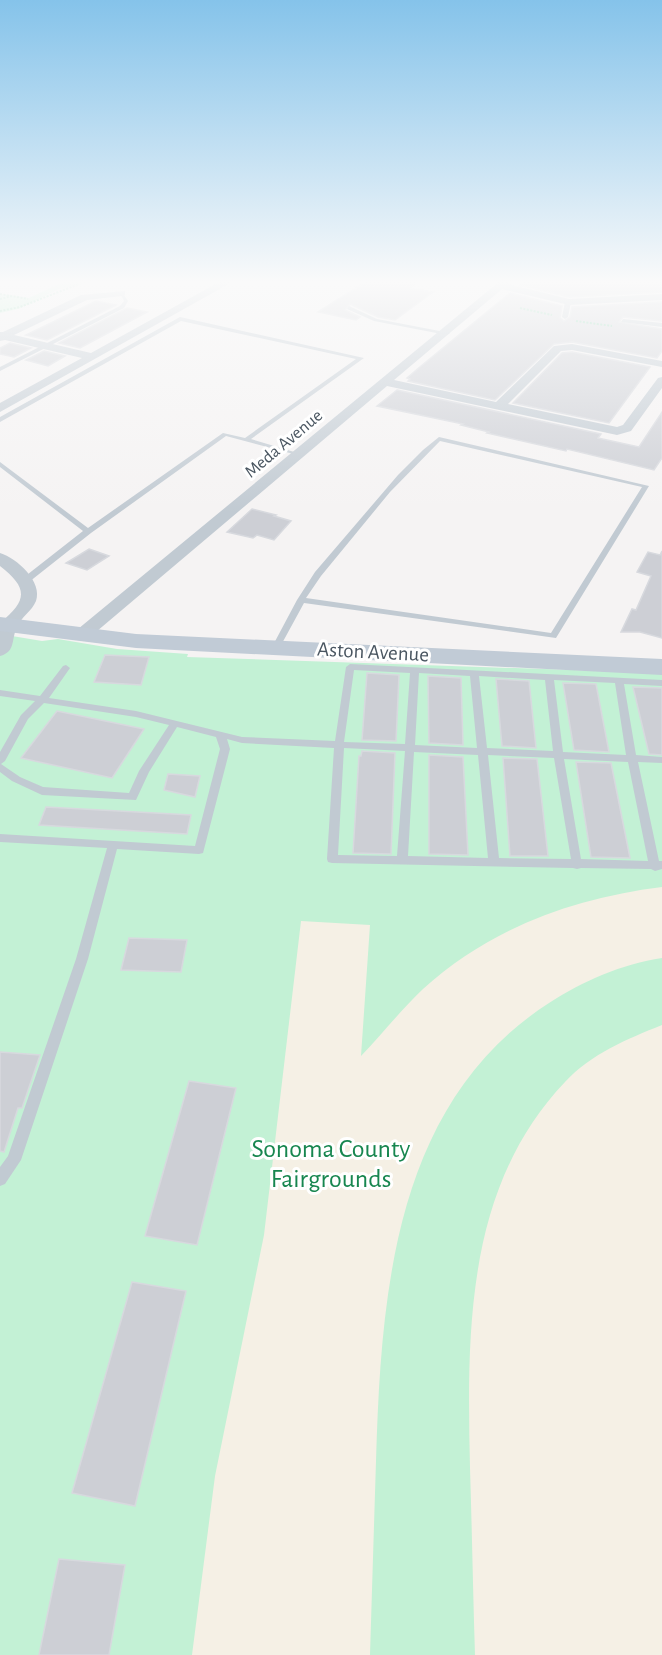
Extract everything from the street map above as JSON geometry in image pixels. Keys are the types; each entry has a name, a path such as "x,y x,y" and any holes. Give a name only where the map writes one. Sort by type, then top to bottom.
{"street":[{"path":"0,408 91,358"},
{"name":"Meda Avenue","path":"84,633 415,358"},
{"path":"498,407 548,358"},
{"path":"632,358 662,364"},
{"path":"385,382 617,430 627,429 662,380"},
{"path":"0,558 26,580 30,588 30,596 24,608 3,627 5,645 0,651"},
{"name":"Aston Avenue","path":"3,627 84,633 136,641 662,667"}],"lane":[{"path":"0,369 21,358"},
{"path":"0,420 110,358"},
{"path":"246,440 361,358"},
{"path":"26,580 88,531 225,434 299,455"},
{"path":"276,647 302,600 317,575 342,548 366,514 417,458 439,439 646,486 553,636 302,600"},
{"path":"0,464 88,531"},
{"path":"619,680 632,759 659,866 332,859 339,745 350,667 474,672 619,680 662,683"},
{"path":"0,761 24,717 43,699 66,668"},
{"path":"402,861 416,670"},
{"path":"474,672 494,863"},
{"path":"549,676 558,755 577,865"},
{"path":"0,693 136,714 242,740 662,760"},
{"path":"0,767 15,779 42,791 132,797 144,771 174,724"},
{"path":"0,838 199,850 225,749 220,734"},
{"path":"0,1179 14,1160 82,959 113,845"}],"green space":[{"name":"Sonoma County Fairgrounds","path":"0,634 42,641 58,639 117,649 188,654 187,657 662,673 662,1655 0,1655"}],"sand":[{"path":"662,887 662,958 632,964 603,974 575,988 549,1003 497,1045 457,1093 427,1148 406,1207 392,1269 383,1333 370,1655 192,1655 215,1476 264,1235 301,921 370,925 361,1056 423,989 476,949 535,919 565,908 629,892"},
{"path":"662,1025 662,1655 475,1655 469,1417 470,1366 472,1314 479,1264 490,1215 508,1168 532,1123 565,1082 598,1055"}],"building":[{"path":"30,358 61,358 48,366 26,360"},
{"path":"431,358 539,358 495,400 408,381 410,379 407,378"},
{"path":"557,358 604,358 650,367 609,423 513,403"},
{"path":"397,390 601,434 598,438 639,447 662,412 662,458 654,470 487,433 489,432 461,425 463,424 377,406"},
{"path":"252,509 291,521 274,540 257,535 253,538 227,532"},
{"path":"89,549 109,556 87,570 66,563"},
{"path":"662,551 662,638 640,632 621,632 632,609 636,610 651,576 637,572 648,552 660,555"},
{"path":"105,655 149,657 141,685 94,682"},
{"path":"367,673 399,675 396,741 362,740"},
{"path":"428,676 461,678 463,745 429,743"},
{"path":"496,679 529,681 536,748 502,746"},
{"path":"563,683 596,684 609,752 574,750"},
{"path":"633,687 662,688 662,755 649,754"},
{"path":"57,711 144,729 112,778 21,758"},
{"path":"362,751 395,753 391,854 353,853 359,756"},
{"path":"429,755 463,757 468,855 429,854"},
{"path":"503,758 537,759 548,856 510,856"},
{"path":"576,762 611,763 630,858 591,857"},
{"path":"168,774 200,776 195,797 164,790"},
{"path":"46,807 191,815 187,834 39,825"},
{"path":"129,938 187,940 181,972 121,970"},
{"path":"0,1052 40,1055 22,1108 18,1108 4,1152 0,1151"},
{"path":"189,1081 236,1088 197,1245 145,1236"},
{"path":"132,1282 186,1291 135,1506 72,1493"},
{"path":"59,1559 125,1565 109,1655 39,1655"}]}
